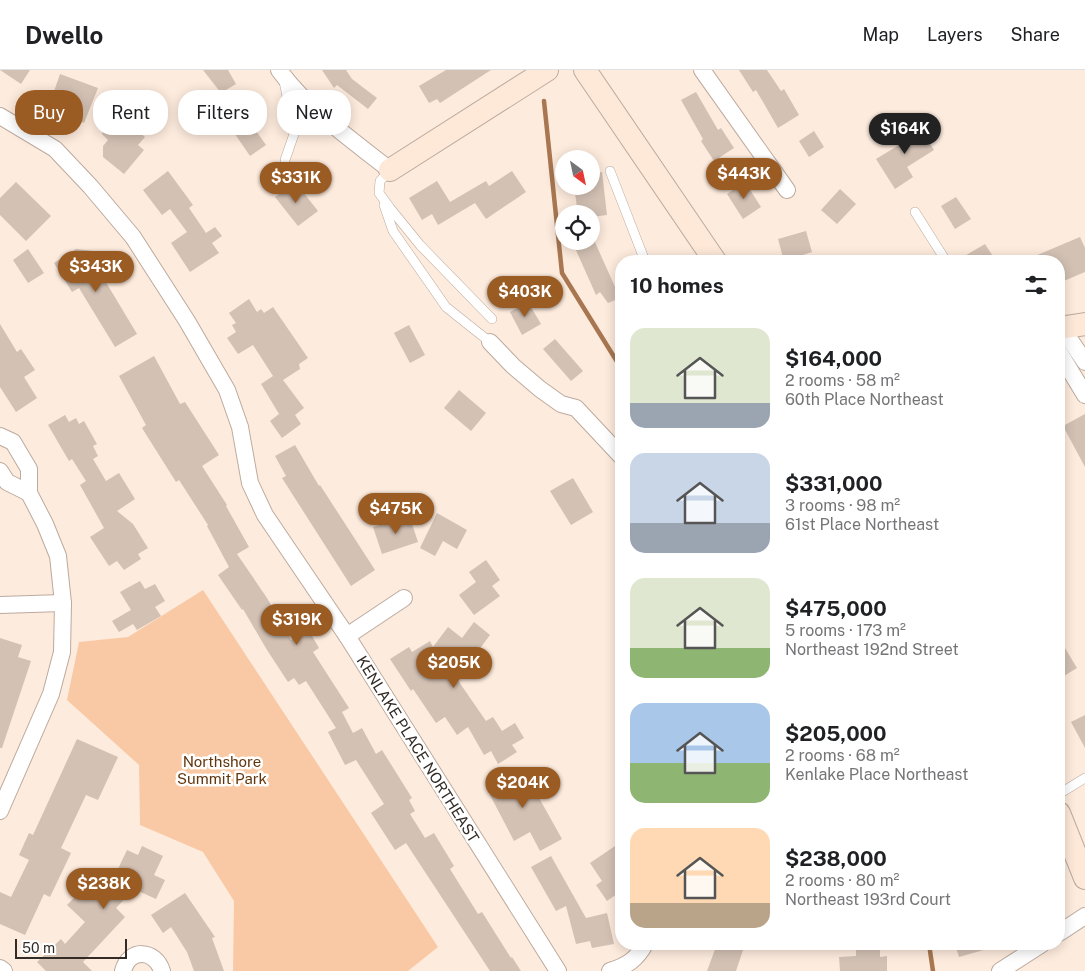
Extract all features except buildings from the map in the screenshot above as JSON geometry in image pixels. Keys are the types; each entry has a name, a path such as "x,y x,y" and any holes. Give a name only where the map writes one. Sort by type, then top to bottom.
{"main road":[{"path":"390,170 547,70"},
{"path":"585,70 711,255"},
{"path":"1065,327 1085,324"},
{"path":"1065,828 1085,878"}],"street":[{"path":"702,70 787,190"},
{"path":"281,73 320,114 390,170"},
{"name":"KENLAKE PLACE NORTHEAST","path":"0,116 55,149 90,186 133,237 188,321 227,390 240,427 250,483 265,515 347,636 558,971"},
{"path":"1065,335 1085,362"},
{"path":"490,342 513,366 540,389 560,404 576,408 615,450"},
{"path":"1065,362 1085,395"},
{"path":"0,436 13,442 29,469 28,493 45,524 58,556 63,603 62,652 51,694 0,812"},
{"path":"0,471 7,482 28,493"},
{"path":"347,636 404,598"},
{"path":"0,605 63,603"},
{"path":"1065,929 1085,916"},
{"path":"610,971 622,967 638,956 642,950"},
{"path":"1000,971 1033,950"},
{"path":"123,971 130,958 144,954 156,960 162,971"},
{"path":"0,968 4,971"}],"lane":[{"path":"281,73 294,134 285,160"},
{"path":"390,170 380,181 380,193 393,231 446,308 490,342"},
{"path":"610,171 642,255"},
{"path":"380,193 420,245 492,319"},
{"path":"915,212 942,255"},
{"path":"1065,790 1085,778"}],"green space":[{"name":"Northshore Summit Park","path":"203,590 438,947 408,971 233,971 234,901 203,852 140,825 139,765 67,700 79,642 128,637"}],"waterway":[{"path":"544,101 562,273 615,358"},
{"path":"930,950 933,971"}]}
